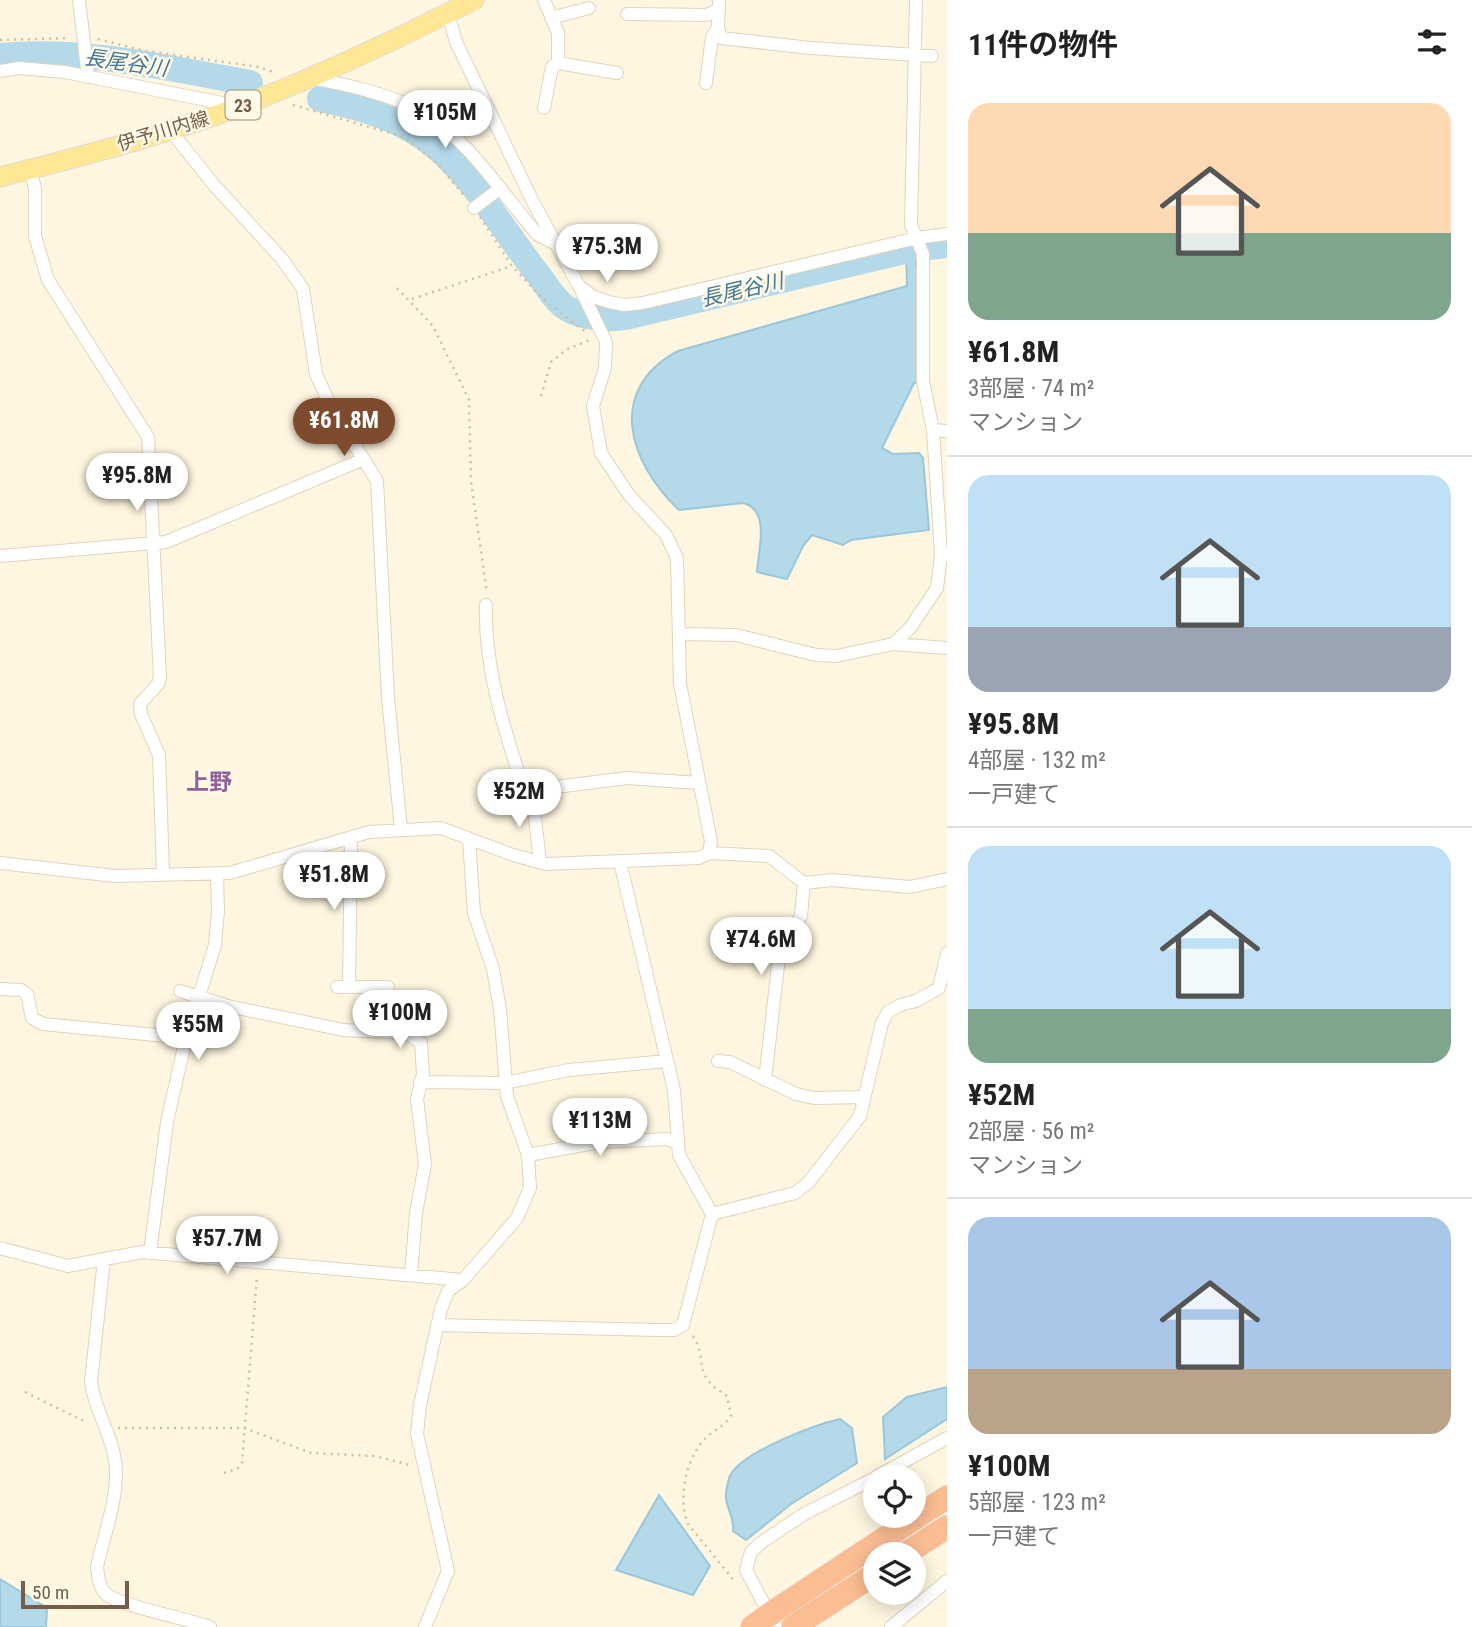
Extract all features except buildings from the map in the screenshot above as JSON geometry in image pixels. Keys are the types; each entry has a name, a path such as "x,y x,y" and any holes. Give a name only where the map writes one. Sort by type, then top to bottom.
{"highway":[{"path":"926,1495 947,1479"},
{"path":"770,1612 947,1497"},
{"path":"924,1542 947,1527"},
{"path":"752,1627 882,1528"},
{"path":"793,1627 863,1582"}],"main road":[{"name":"伊予川内線","path":"0,177 170,130 240,106 303,81 446,7 474,0"}],"street":[{"path":"79,0 88,72"},
{"path":"544,0 558,33 558,63"},
{"path":"893,644 910,628 937,588 944,555 933,430 923,381 923,254 911,225 916,0"},
{"path":"719,5 718,27 721,38 932,56"},
{"path":"627,14 707,15 719,5"},
{"path":"446,7 456,42 606,342 607,355 593,406 597,439 608,466 673,547 677,558 680,684 711,841 709,853"},
{"path":"551,18 589,8"},
{"path":"706,82 712,37 718,27"},
{"path":"544,108 552,67 558,63 617,73"},
{"path":"0,71 19,68 88,72 240,106"},
{"path":"303,81 369,90 415,108 452,133 538,235 556,245"},
{"path":"170,130 214,185 282,259 303,289 317,374 331,407 377,481 388,698 401,830"},
{"path":"30,169 35,188 35,236 48,280 148,437 160,676 158,684 140,705 141,714 159,755 163,873"},
{"path":"474,208 498,190"},
{"path":"579,286 594,297 609,302 624,305 643,303 917,238 947,234"},
{"path":"933,430 947,431"},
{"path":"0,556 166,542 364,459"},
{"path":"486,605 486,640 499,712 524,792 626,778 698,783"},
{"path":"679,634 736,635 816,655 836,656 893,644 947,648"},
{"path":"532,792 540,862"},
{"path":"0,863 115,876 217,873 253,869 311,847 351,837 441,828 540,862 699,858 709,853 769,856 804,883 832,880 910,887 947,879"},
{"path":"351,837 343,987 388,987"},
{"path":"425,1627 448,1571 417,1434 437,1325 448,1291 463,1280 524,1206 530,1188 528,1155 516,1126 505,1083 500,1009 493,969 474,913 469,839"},
{"path":"437,1325 674,1330 684,1325 712,1214 679,1155 676,1143 677,1113 667,1061 620,862"},
{"path":"150,1253 161,1153 186,1038 215,945 217,873"},
{"path":"765,1080 781,946 801,916 804,883"},
{"path":"712,1214 795,1194 808,1183 860,1116 881,1023 888,1012 923,998 939,988 947,953"},
{"path":"0,989 21,990 27,994 32,1017 43,1024 186,1038"},
{"path":"180,991 198,998 355,1032 407,1033 421,1043 423,1074 417,1099 425,1164 416,1213 411,1275"},
{"path":"420,1082 505,1083 569,1070 667,1061"},
{"path":"718,1061 730,1062 796,1094 814,1098 864,1097"},
{"path":"528,1155 600,1142 668,1139 676,1143"},
{"path":"0,1248 68,1266 125,1253 150,1253 463,1280"},
{"path":"104,1259 91,1382 93,1396 114,1453 116,1479 97,1567 103,1591 112,1600 210,1627"},
{"path":"898,1465 947,1438"},
{"path":"770,1612 746,1570 751,1552 804,1514 863,1484"},
{"path":"891,1627 947,1581"}],"path":[{"path":"0,40 85,39 259,67 303,81"},
{"path":"263,97 404,137 438,163 474,208 512,266 546,302 593,338 566,350 551,362 541,396"},
{"path":"410,300 512,266"},
{"path":"397,288 433,326 469,400 471,481 488,578 486,605"},
{"path":"224,1473 237,1469 242,1462 258,1262"},
{"path":"684,1325 700,1348 701,1371 705,1379 727,1396 731,1404 728,1421 698,1448 684,1488 684,1514 688,1524 744,1594 770,1612"},
{"path":"25,1392 65,1414 105,1427 244,1428 311,1453 375,1456 425,1468"}],"water":[{"path":"912,247 918,273 918,382 914,383 882,448 893,454 919,453 923,458 929,530 851,540 843,545 812,535 803,546 787,579 757,572 761,532 760,522 752,507 743,503 679,510 647,471 637,449 632,428 633,406 640,386 655,367 678,351 907,286 906,249"},
{"path":"947,1387 947,1419 885,1459 883,1417 907,1397"},
{"path":"840,1419 852,1428 857,1463 791,1504 746,1540 733,1531 726,1493 730,1476 739,1465 781,1440"},
{"path":"659,1495 710,1566 693,1595 616,1570"},
{"path":"0,1579 47,1608 46,1627 0,1627"}],"waterway":[{"name":"長尾谷川","path":"0,56 31,54 94,57 250,83"},
{"name":"長尾谷川","path":"320,99 351,106 397,122 437,148 479,193 556,299 568,309 581,314 604,318 625,317 913,249"},
{"name":"長尾谷川","path":"930,247 947,245"}],"district":[{"name":"上野","path":"209,782"}]}
